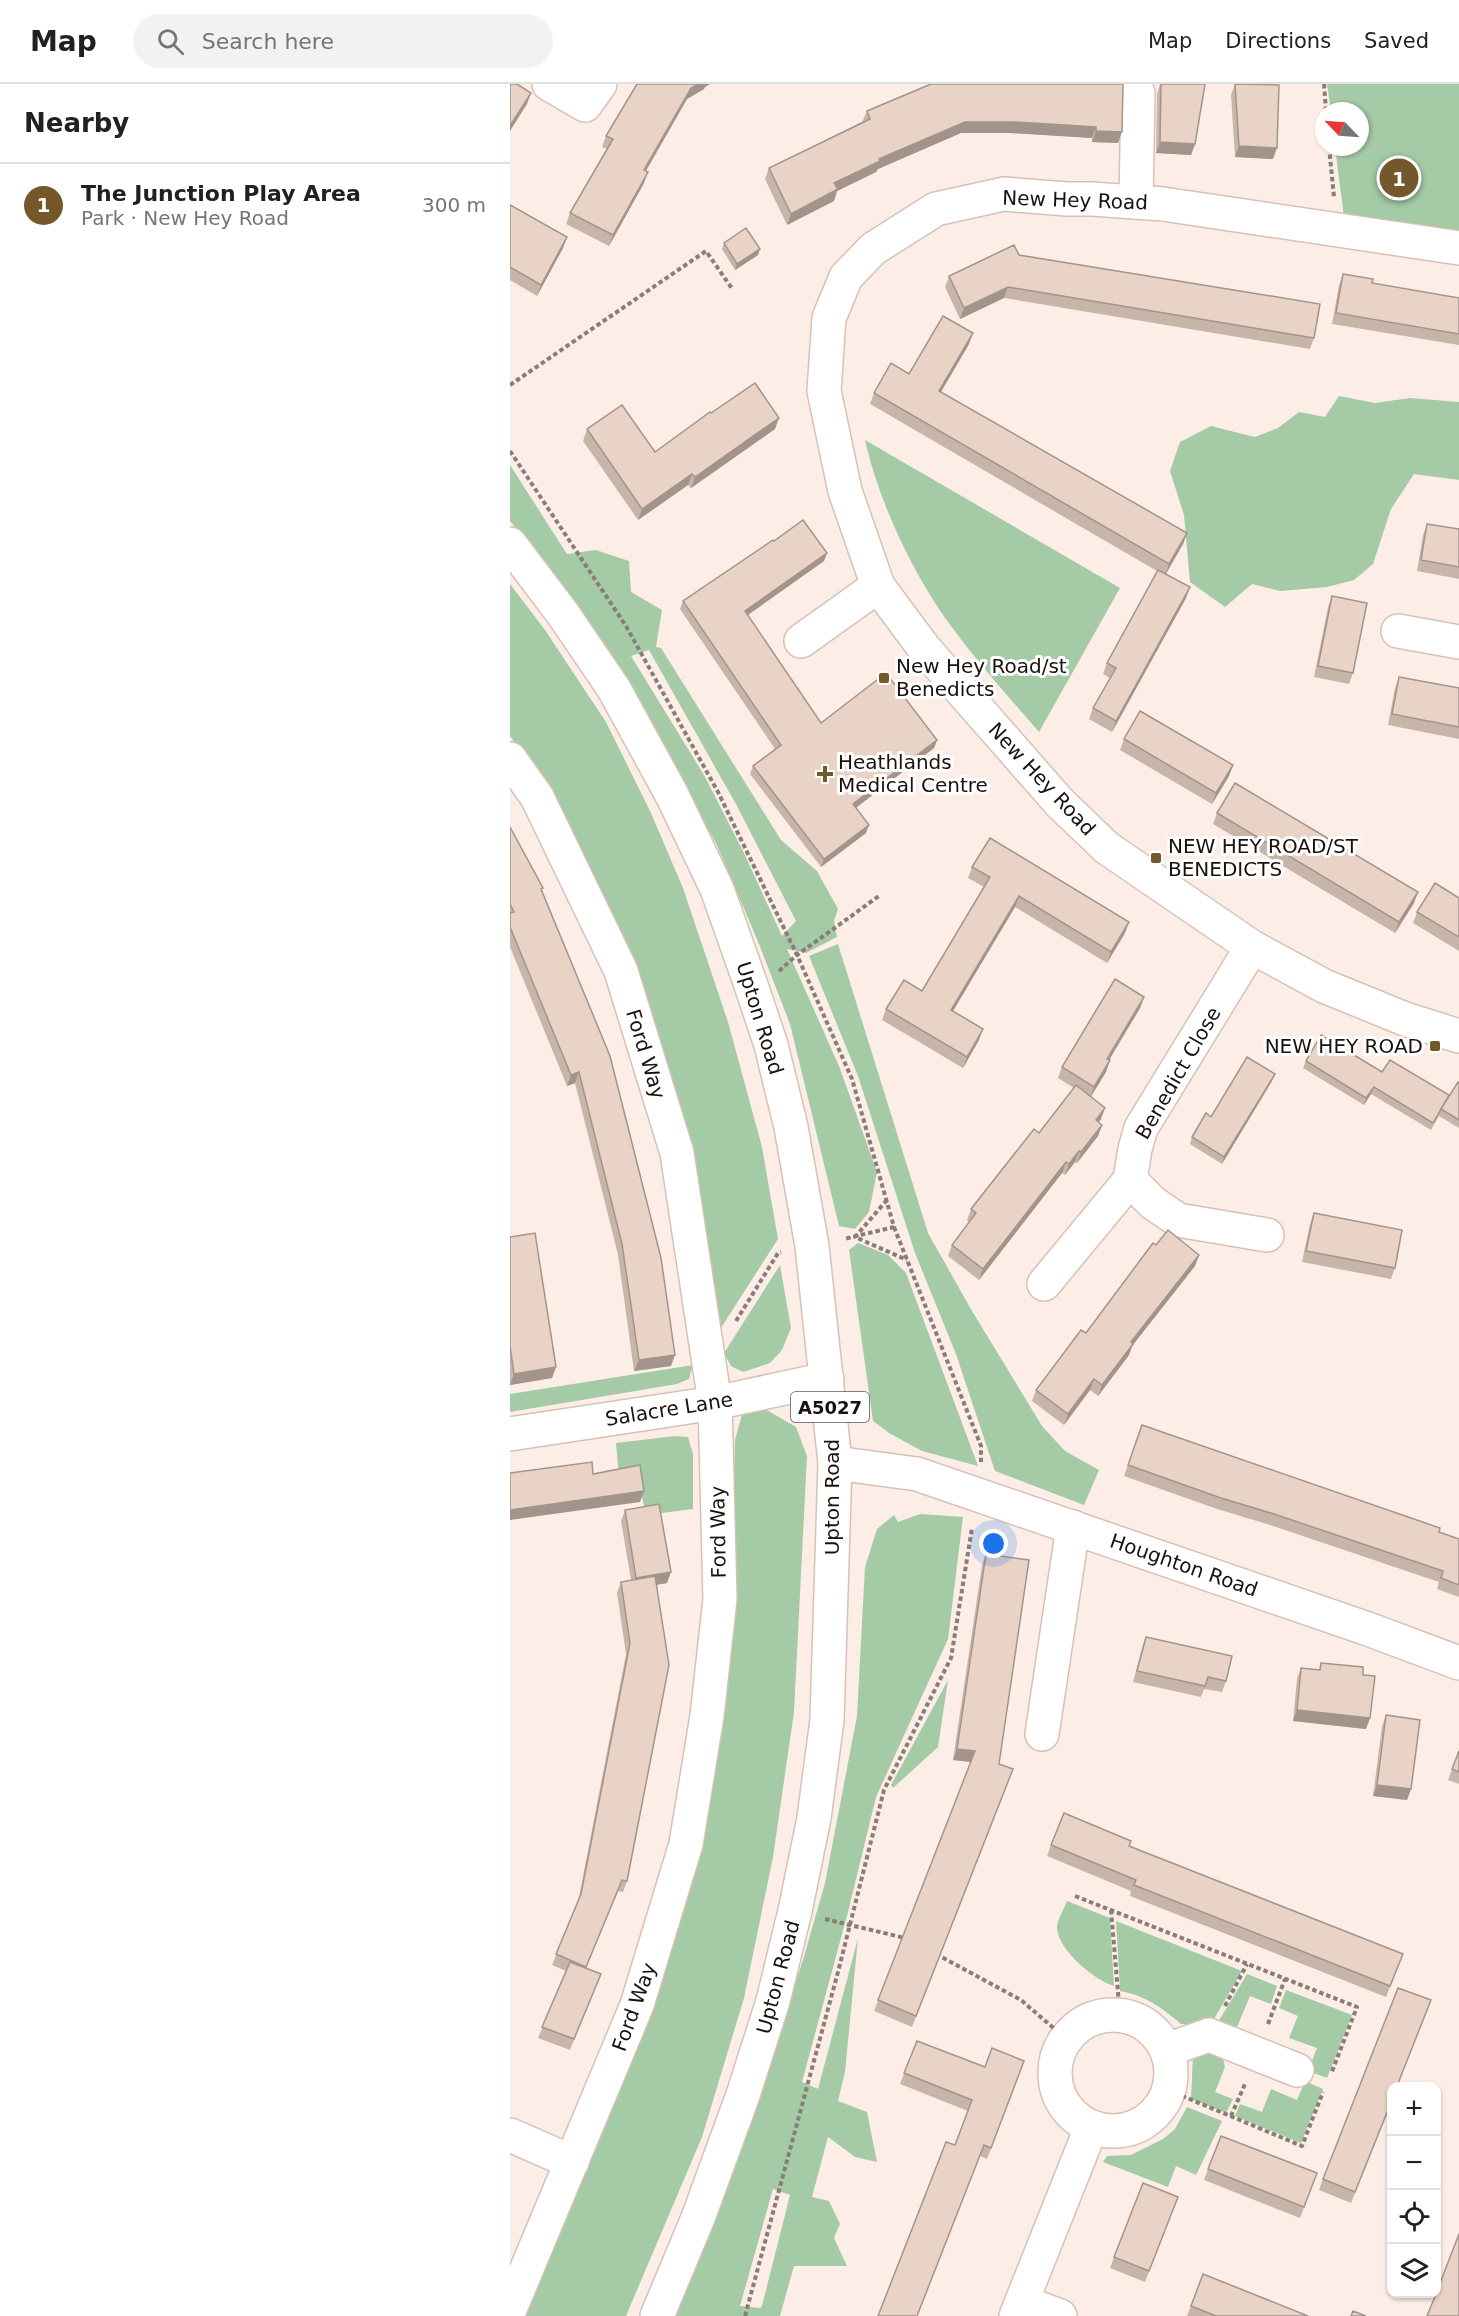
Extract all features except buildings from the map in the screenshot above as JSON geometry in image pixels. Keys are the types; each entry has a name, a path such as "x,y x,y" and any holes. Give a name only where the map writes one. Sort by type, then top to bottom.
{"street":[{"path":"549,84 585,105 600,84"},
{"path":"1135,84 1138,93 1136,202"},
{"name":"New Hey Road","path":"1459,248 1163,204 1004,194 936,209 873,249 846,277 829,318 824,391 845,491 878,586 924,648 1060,803 1107,848 1252,947 1324,986 1405,1019 1459,1036"},
{"name":"Upton Road","path":"510,544 563,614 614,689 667,786 717,889 771,1045 791,1127 812,1246 835,1463 827,1720 814,1818 795,1911 773,2001 743,2095 698,2218 657,2316"},
{"path":"801,641 878,586"},
{"path":"1398,631 1459,642"},
{"name":"Ford Way","path":"510,759 537,797 624,982 678,1152 715,1403 720,1599 707,1716 686,1844 638,2005 510,2309"},
{"name":"Benedict Close","path":"1130,1180 1141,1128 1252,947"},
{"path":"1044,1284 1130,1180 1153,1203 1178,1220 1267,1235"},
{"name":"Salacre Lane","path":"510,1434 715,1403 827,1379"},
{"name":"Houghton Road","path":"835,1463 917,1474 1368,1629 1459,1663"},
{"path":"1042,1734 1073,1527"},
{"path":"1112,2014 1135,2018 1155,2032 1167,2050 1172,2071 1168,2095 1154,2115 1136,2128 1116,2132 1091,2128 1071,2116 1058,2096 1053,2076 1058,2051 1065,2038 1090,2018 1112,2014"},
{"path":"1167,2050 1209,2035 1297,2070"},
{"path":"1060,2316 1019,2309 1091,2128"},
{"path":"510,2135 572,2162"}],"path":[{"path":"1324,84 1325,102"},
{"path":"1330,156 1337,230"},
{"path":"510,385 706,251 734,290"},
{"path":"752,988 765,984 797,955 879,896"},
{"path":"886,1200 855,1237 907,1260"},
{"path":"745,2316 884,1790 951,1658 972,1526 981,1496 981,1446 894,1227"},
{"path":"1111,1910 1120,2016"},
{"path":"795,1911 906,1939"},
{"path":"927,1950 1021,2000 1065,2038"},
{"path":"1209,2035 1247,1964"}],"green space":[{"path":"1327,84 1459,84 1459,241 1345,225 1336,156 1369,156 1369,102 1330,102"},
{"path":"1339,396 1375,403 1410,398 1459,402 1459,480 1414,474 1391,509 1373,564 1354,580 1327,587 1280,591 1252,584 1225,607 1190,582 1184,515 1170,471 1180,442 1211,426 1255,437 1278,428 1299,412 1325,417"},
{"path":"865,440 1120,588 1039,732 961,640 937,606 911,561 888,513"},
{"path":"510,465 567,554 596,550 629,561 631,592 662,610 656,647 661,648 781,840 817,871 838,909 834,921 837,937 806,953 787,949 839,1066 877,1172 869,1212 855,1229 839,1226 790,1024 716,843 632,699 529,544 510,521","holes":["649,650 737,806 796,921 782,936 743,851 704,775 631,656"]},
{"path":"510,584 545,630 606,722 651,813 683,888 728,1022 762,1147 778,1239 719,1331 693,1182 529,763 510,736"},
{"path":"838,944 928,1233 1042,1426 1065,1451 1099,1470 1084,1505 995,1471 956,1354 915,1253 858,1076 809,956"},
{"path":"858,1243 888,1255 906,1273 978,1466 922,1451 889,1433 873,1421 849,1250"},
{"path":"780,1265 791,1328 782,1350 770,1363 743,1372 731,1366 724,1353"},
{"path":"693,1365 689,1379 677,1384 510,1412 510,1394"},
{"path":"765,1409 796,1427 807,1456 794,1712 773,1857 744,1998 702,2137 626,2316 516,2316 633,2036 728,1641 735,1440 742,1414"},
{"path":"675,1436 688,1437 693,1454 693,1509 646,1515 637,1474 619,1476 616,1443"},
{"path":"920,1514 963,1517 948,1639 876,1797 802,2082 818,2089 858,1938 845,2072 838,2101 867,2112 877,2162 855,2157 828,2137 812,2197 829,2201 840,2224 834,2238 847,2266 794,2266 780,2316 671,2316 803,1960 825,1883 857,1716 865,1567 877,1529 894,1515 898,1522","holes":["773,2189 790,2195 761,2308 740,2306"]},
{"path":"948,1680 938,1747 893,1788 891,1785"},
{"path":"1067,1901 1110,1918 1114,1986 1097,1978 1078,1963 1059,1937 1057,1928 1059,1918"},
{"path":"1116,1921 1242,1971 1211,2024 1181,2024 1153,2003 1120,1991"},
{"path":"1247,1974 1277,1986 1271,2004 1250,1996 1237,2027 1217,2024"},
{"path":"1286,1990 1352,2015 1327,2078 1308,2071 1317,2048 1289,2038 1298,2016 1279,2008"},
{"path":"1203,2050 1222,2055 1225,2067 1215,2092 1233,2099 1226,2113 1191,2099 1193,2055"},
{"path":"1305,2081 1323,2089 1301,2143 1235,2116 1240,2104 1262,2112 1271,2089 1297,2100"},
{"path":"1187,2107 1222,2121 1196,2175 1176,2166 1168,2187 1103,2162 1107,2156 1131,2155 1163,2139 1175,2129"}],"place":[{"name":"The Junction Play Area","path":"1399,178"},
{"name":"New Hey Road/st Benedicts","path":"884,678"},
{"name":"Heathlands Medical Centre","path":"825,774"},
{"name":"NEW HEY ROAD/ST BENEDICTS","path":"1156,858"},
{"name":"NEW HEY ROAD","path":"1435,1046"}]}
